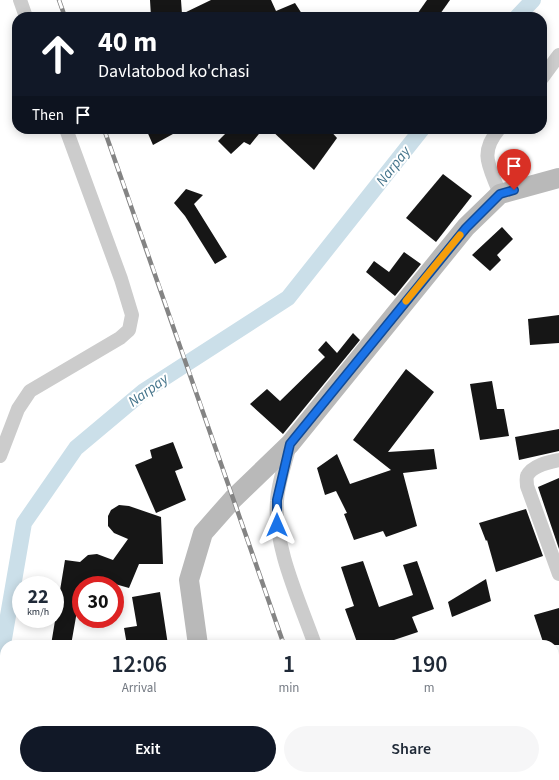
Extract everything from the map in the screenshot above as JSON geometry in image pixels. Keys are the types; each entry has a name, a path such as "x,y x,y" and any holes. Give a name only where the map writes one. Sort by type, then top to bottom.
{"street":[{"path":"20,0 24,12"},
{"path":"547,71 559,55"},
{"path":"0,456 18,409 30,391 120,338 129,330 132,315 121,279 68,134"},
{"path":"496,134 488,147 486,158 500,194"},
{"path":"197,640 189,580 202,533 233,499 290,444 466,228 500,194 559,178"},
{"path":"290,444 277,500 277,525 285,559 313,640"},
{"path":"559,460 544,464 532,470 527,476 527,486 559,574"}],"building":[{"path":"150,0 181,0 182,12 151,12"},
{"path":"211,0 271,0 276,11 295,3 301,12 186,12"},
{"path":"427,0 450,0 442,12 419,12"},
{"path":"148,134 173,134 153,145"},
{"path":"225,134 259,134 250,145 244,142 231,154 218,141"},
{"path":"275,134 333,134 337,138 314,170"},
{"path":"443,174 472,196 436,242 406,218"},
{"path":"186,189 203,195 194,204 227,257 215,264 185,216 174,203"},
{"path":"502,227 513,239 497,255 501,260 490,271 472,255"},
{"path":"404,252 421,264 395,296 366,272 374,261 389,272"},
{"path":"559,315 559,343 530,345 528,319"},
{"path":"353,333 360,340 283,434 250,404 267,389 280,401 325,357 318,350 326,341 337,353"},
{"path":"406,369 434,392 388,452 434,449 437,469 403,473 417,526 386,537 383,531 354,540 344,514 347,513 336,491 325,495 317,468 337,454 350,484 391,470 353,440"},
{"path":"492,381 497,409 504,409 509,436 480,440 470,384"},
{"path":"559,429 559,451 519,460 515,437"},
{"path":"173,442 183,468 175,471 186,500 156,513 135,465 152,458 150,450"},
{"path":"559,478 559,549 538,487"},
{"path":"119,505 129,506 161,517 163,564 139,564 129,588 124,587 124,576 72,576 72,628 74,628 72,640 52,640 54,628 64,628 64,576 62,576 65,560 80,562 88,555 97,554 113,560 128,539 114,533 108,526 108,516 111,510"},
{"path":"526,509 543,556 496,572 487,540 486,541 479,523"},
{"path":"363,561 379,607 413,595 403,565 417,561 434,609 412,617 418,632 394,640 356,640 345,609 354,606 341,567"},
{"path":"486,579 491,601 452,617 448,602"},
{"path":"160,592 167,640 126,640 124,628 137,626 132,597"},
{"path":"559,608 559,640 542,640 534,615"}],"waterway":[{"name":"Narpay","path":"522,12 533,0"},
{"name":"Narpay","path":"4,640 24,523 76,448 144,391 288,298 418,134"}],"railway":[{"path":"59,0 63,12"},
{"path":"106,134 282,640"}],"slow traffic":[{"path":"406,301 460,235"}],"route":[{"path":"277,525 277,500 290,444 466,228 500,194 514,190"}]}
